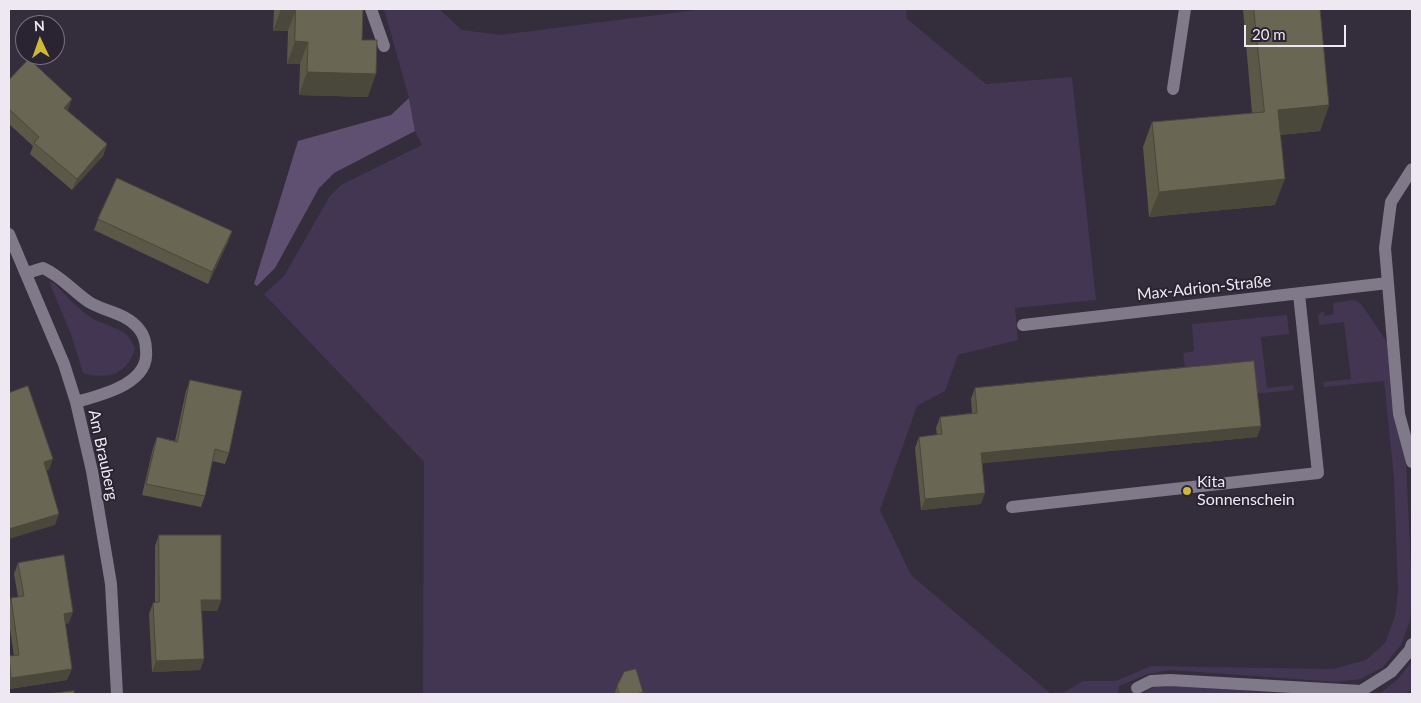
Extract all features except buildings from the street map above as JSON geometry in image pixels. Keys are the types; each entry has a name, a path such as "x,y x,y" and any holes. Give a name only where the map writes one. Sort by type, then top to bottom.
{"street":[{"path":"371,9 384,46"},
{"path":"1173,89 1185,9"},
{"path":"1412,169 1391,202 1385,248 1399,414 1412,462"},
{"name":"Am Brauberg","path":"9,234 64,364 76,402 92,471 111,584 118,694"},
{"path":"27,273 43,268 53,273 90,302 128,319 139,328 146,340 147,355 140,372 122,387 76,402"},
{"name":"Max-Adrion-Straße","path":"1023,324 1388,283"},
{"path":"1012,507 1318,473 1299,294"},
{"path":"1137,688 1151,681 1170,680 1361,691 1391,672 1410,650 1412,644"}],"shaded area":[{"path":"384,9 439,9 462,30 500,35 704,9 906,9 907,19 986,84 1072,77 1096,300 1015,308 1018,340 958,355 945,391 917,406 880,510 911,575 1050,693 1065,692 1083,681 1116,681 1151,666 1333,669 1366,660 1385,643 1395,616 1398,591 1394,478 1384,381 1324,387 1323,382 1351,379 1344,322 1319,325 1318,315 1324,311 1324,316 1334,314 1333,303 1355,300 1361,304 1389,345 1406,462 1412,594 1410,621 1401,645 1383,667 1361,679 1336,682 1170,670 1148,674 1119,686 1118,694 423,694 424,462 264,294 284,276 330,196 341,185 422,145 415,131 409,98"},
{"path":"409,98 415,131 334,173 319,188 275,268 257,286 254,284 298,141 391,115"},
{"path":"49,282 54,283 75,305 89,316 127,335 135,349 127,365 121,370 108,375 100,376 83,373 71,334"},
{"path":"1287,315 1289,334 1261,337 1267,388 1293,385 1294,390 1253,394 1186,378 1183,353 1194,351 1192,324"},
{"path":"1412,661 1412,690 1404,694 1379,694 1398,679"},
{"path":"1172,685 1282,694 1142,694 1154,687"}],"place":[{"name":"Kita Sonnenschein","path":"1187,491"}]}
